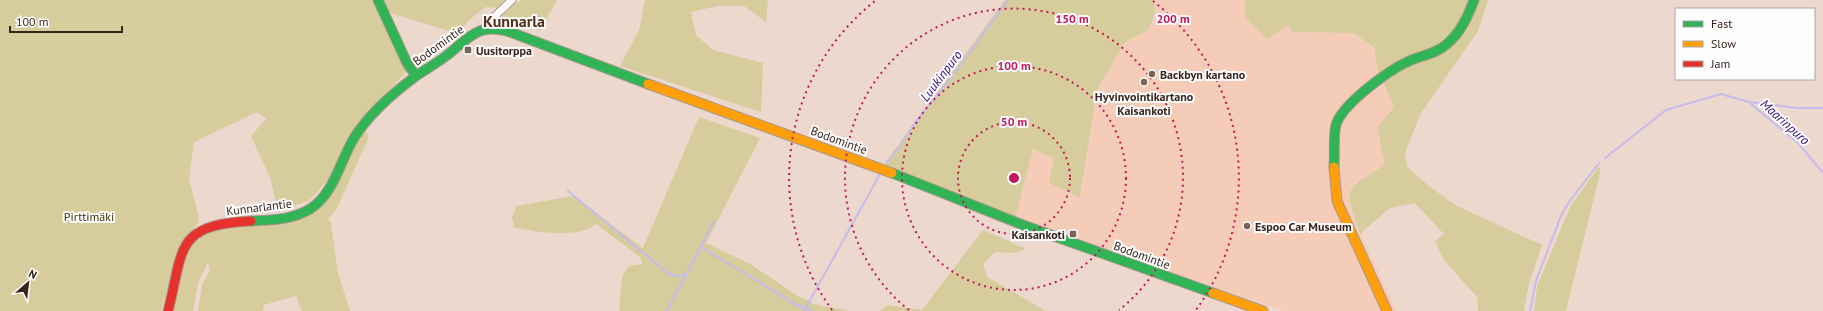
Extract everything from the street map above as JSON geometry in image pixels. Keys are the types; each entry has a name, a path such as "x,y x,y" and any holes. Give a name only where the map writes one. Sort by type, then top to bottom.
{"main road":[{"path":"378,0 407,63 416,76"},
{"path":"1387,311 1337,201 1334,175 1336,125 1338,119 1348,107 1384,76 1403,64 1443,48 1460,30 1474,0"},
{"name":"Bodomintie","path":"416,76 448,55 470,37 485,29 493,28 510,32 618,73 868,163 1023,225 1263,311"},
{"name":"Kunnarlantie","path":"168,311 180,256 188,240 200,231 220,224 287,217 303,213 310,209 325,194 354,138 365,124 403,86 416,76"}],"street":[{"path":"485,29 496,14 512,0"}],"shaded area":[{"path":"1154,0 1245,0 1245,17 1287,25 1293,32 1354,33 1374,47 1378,71 1394,107 1377,128 1385,165 1355,183 1349,203 1361,235 1397,311 1283,311 1015,218 1033,149 1054,158 1081,197 1097,90 1125,42 1148,30 1155,13"}],"green space":[{"name":"Pirttimäki","path":"0,0 375,0 407,71 358,122 327,181 309,201 277,211 271,180 251,136 266,119 257,112 194,142 189,179 199,218 197,220 199,222 180,246 161,311 0,311"},
{"path":"383,0 507,0 497,8 486,7 469,20 459,34 387,12"},
{"path":"522,0 557,0 540,31 502,16 516,3"},
{"path":"645,0 768,0 766,22 744,6 718,6 691,12 696,35 713,50 763,63 761,112 620,66 639,30"},
{"path":"1005,0 1154,0 1155,13 1148,30 1125,42 1097,90 1080,197 1049,183 1054,158 1033,149 1015,218 884,164"},
{"path":"1245,0 1488,0 1478,31 1421,113 1405,152 1407,167 1430,187 1457,206 1542,245 1529,283 1524,311 1478,311 1477,297 1444,260 1435,241 1444,234 1415,203 1390,208 1364,230 1361,235 1352,207 1350,192 1361,180 1385,165 1377,128 1394,107 1378,71 1374,47 1354,33 1293,32 1287,25 1267,39 1245,17"},
{"path":"699,117 760,138 706,243 752,265 796,295 814,304 849,311 619,311 622,276 629,266 642,264 641,258 596,224 586,230 569,233 540,232 514,227 512,216 517,206 573,196 643,248"},
{"path":"365,129 369,137 336,210 328,219 331,223 338,273 350,311 302,311 296,296 264,305 263,311 198,311 202,285 210,270 208,263 198,283 193,311 171,311 178,289 181,261 190,244 200,235 231,225 310,213"},
{"path":"1599,166 1600,173 1566,311 1534,311 1537,287 1570,207"},
{"path":"983,230 1026,249 1015,253 995,252 983,264 987,277 1046,311 879,311 888,305 922,310"}],"waterway":[{"name":"Luukinpuro","path":"887,163 901,145 916,121 947,83 1008,0"},
{"path":"1605,158 1666,110 1721,94 1749,102 1797,108 1823,108"},
{"name":"Maarinpuro","path":"1750,103 1799,144 1823,173"},
{"path":"1530,311 1536,281 1561,216 1569,202 1599,163"},
{"name":"Luukinpuro","path":"804,311 880,174"},
{"path":"568,191 669,274 675,276 685,275"},
{"path":"667,311 714,221"},
{"path":"701,247 795,304 812,311"}],"traffic: fast":[{"path":"378,0 407,63 416,76"},
{"path":"1334,167 1336,125 1347,107 1367,88 1400,65 1438,50 1447,44 1467,18 1474,0"},
{"path":"251,221 289,217 303,213 318,203 331,186 354,138 374,112 416,76 443,59 471,36 480,31 495,29 510,32 648,84"},
{"path":"892,173 1023,225 1213,293"}],"traffic: slow":[{"path":"648,84 892,173"},
{"path":"1334,167 1337,201 1387,311"},
{"path":"1213,293 1263,311"}],"traffic: jam":[{"path":"168,311 181,256 187,244 195,235 208,228 226,223 251,221"}],"place":[{"name":"Uusitorppa","path":"468,50"},
{"name":"Backbyn kartano","path":"1152,74"},
{"name":"Hyvinvointikartano Kaisankoti","path":"1144,82"},
{"name":"Espoo Car Museum","path":"1247,226"},
{"name":"Kaisankoti","path":"1073,234"}],"district":[{"name":"Kunnarla","path":"514,21"}]}
